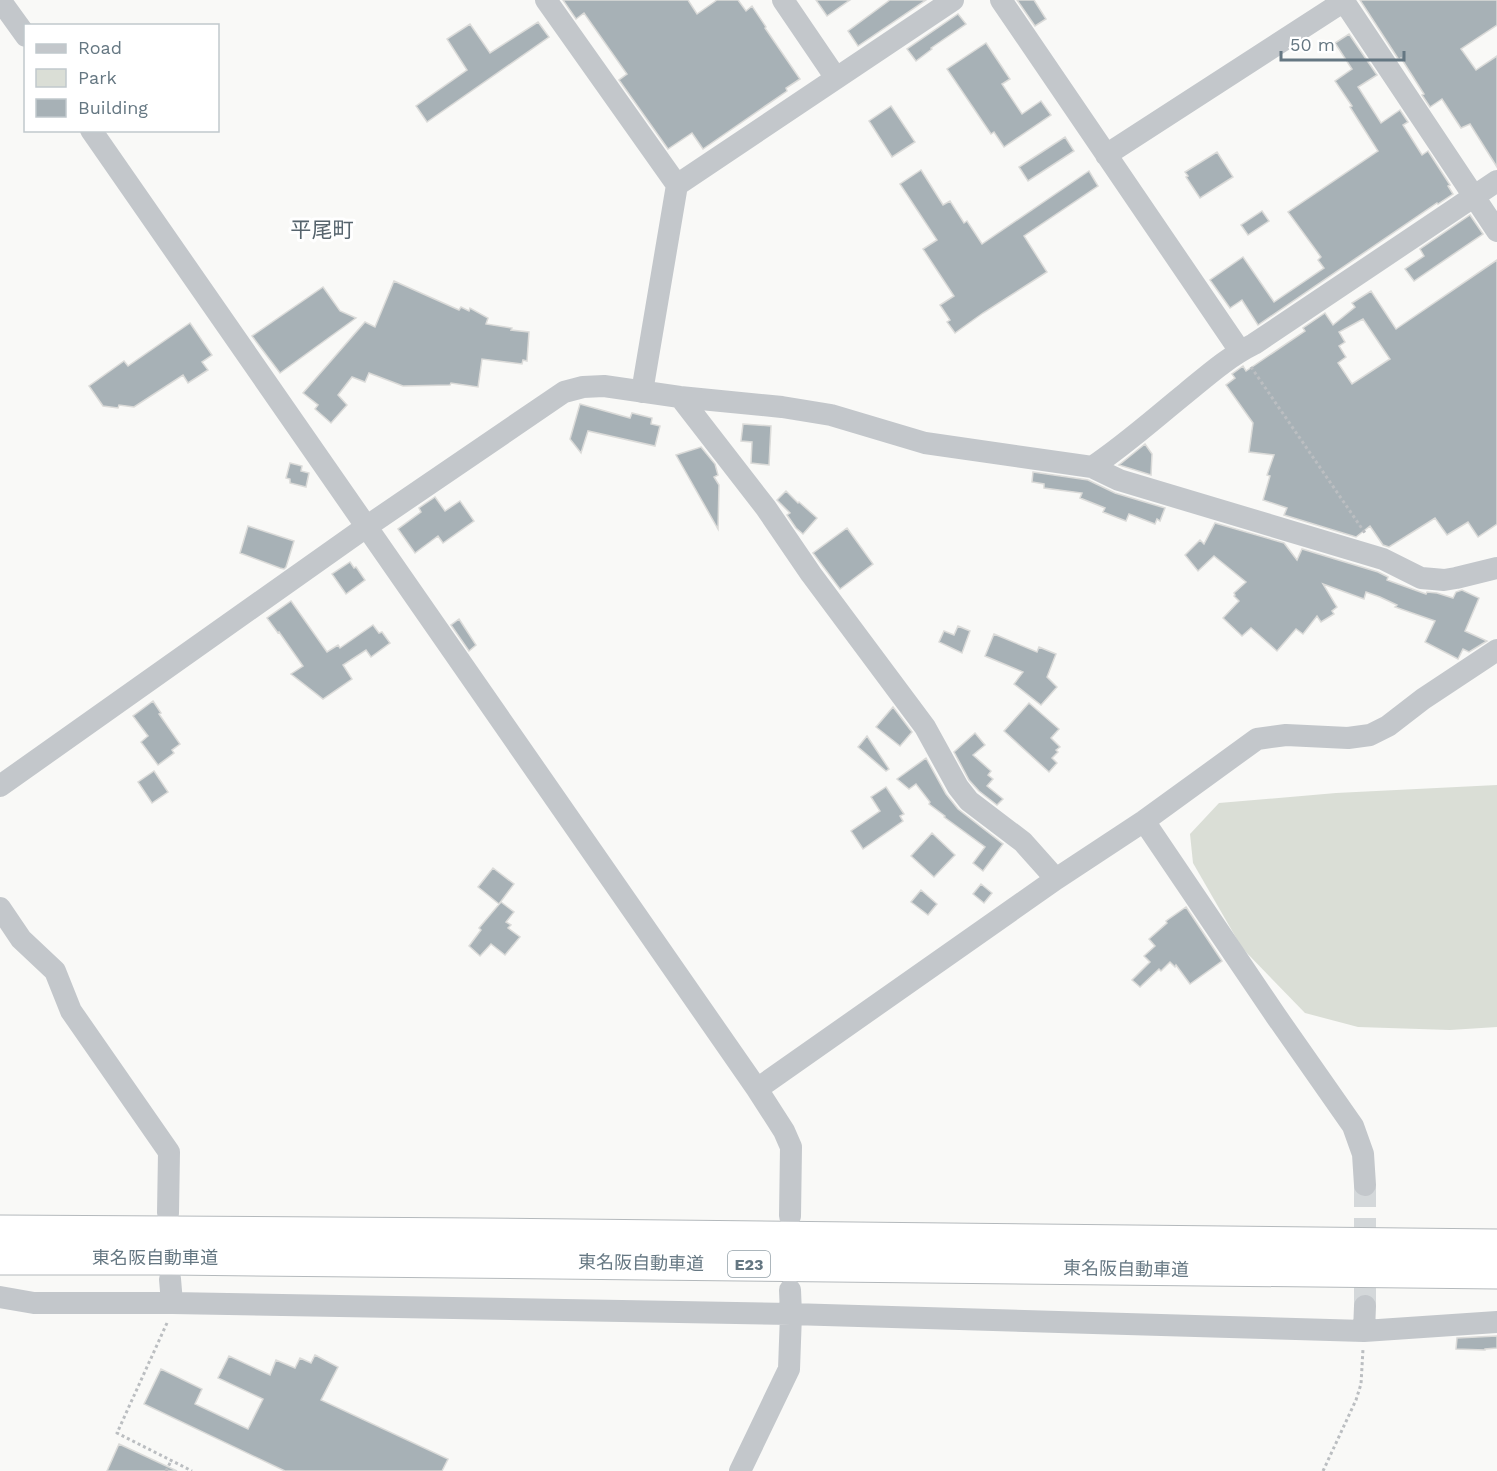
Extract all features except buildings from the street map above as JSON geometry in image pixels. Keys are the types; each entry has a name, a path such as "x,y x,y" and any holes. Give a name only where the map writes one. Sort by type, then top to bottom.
{"highway":[{"name":"東名阪自動車道","path":"0,1232 1497,1246"},
{"name":"東名阪自動車道","path":"0,1258 1497,1272"}],"street":[{"path":"0,0 24,33"},
{"path":"546,0 677,185 642,392"},
{"path":"783,0 836,78"},
{"path":"677,185 953,0"},
{"path":"1001,0 1240,351"},
{"path":"1106,155 1343,1 1497,231"},
{"path":"92,132 757,1089 784,1131 791,1147 790,1216"},
{"path":"1092,467 1112,454 1220,364 1254,345 1497,180"},
{"path":"0,786 366,527 564,392 583,387 604,386 680,397 782,407 831,415 925,443 1092,467 1119,480 1383,559 1421,578 1444,580 1497,568"},
{"path":"680,397 766,508 925,727 958,787 969,801 1023,842 1056,879"},
{"path":"757,1089 1056,879 1144,821 1257,739 1286,735 1348,738 1370,735 1388,726 1423,699 1497,650"},
{"path":"1144,821 1353,1126 1363,1154 1365,1185"},
{"path":"0,908 21,939 55,971 71,1011 169,1152 168,1213"},
{"path":"170,1279 172,1303"},
{"path":"740,1471 789,1369 790,1290"},
{"path":"0,1297 34,1303 172,1303 791,1314 1364,1331 1497,1322"},
{"path":"1364,1331 1365,1306"}],"path":[{"path":"1240,351 1383,559"},
{"path":"172,1303 167,1323 117,1433 192,1471"},
{"path":"1323,1471 1356,1400 1361,1384 1364,1331"},
{"path":"166,1471 171,1461"}],"green space":[{"path":"1497,785 1497,1027 1450,1030 1358,1027 1305,1013 1242,948 1193,863 1190,834 1219,803 1336,793"}],"tunnel":[{"path":"1365,1185 1365,1306"}],"district":[{"name":"平尾町","path":"322,230"}]}
